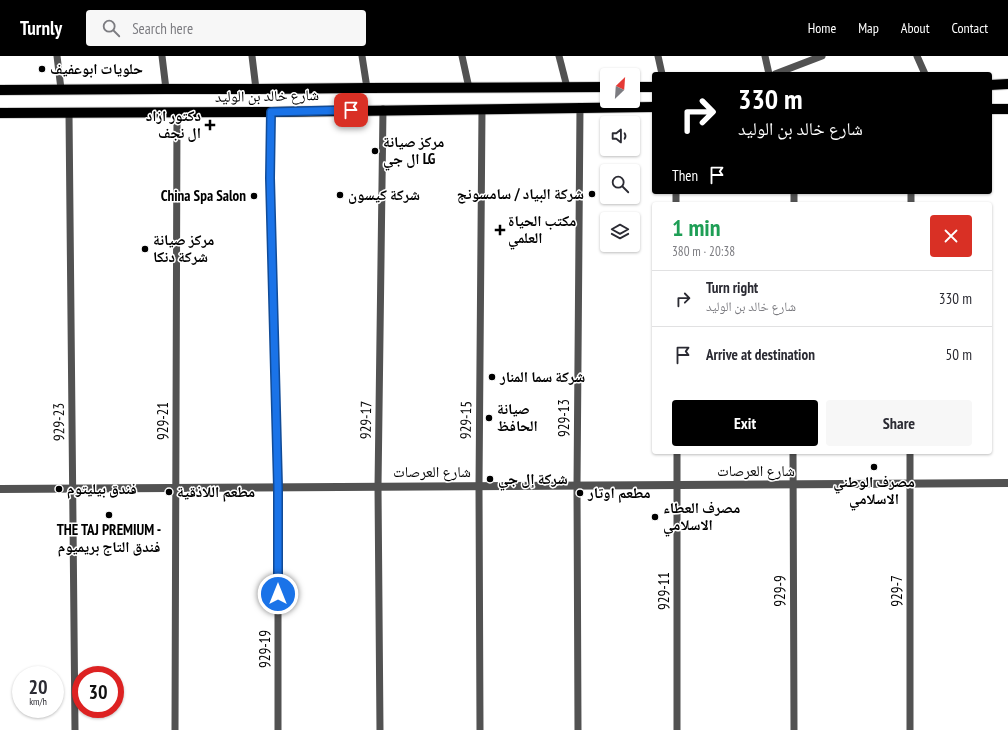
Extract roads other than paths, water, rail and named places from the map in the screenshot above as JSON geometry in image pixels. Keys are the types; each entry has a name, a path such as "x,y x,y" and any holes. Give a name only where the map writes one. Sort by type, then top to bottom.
{"main road":[{"path":"992,85 1008,84"},
{"name":"شارع خالد بن الوليد","path":"0,90 600,87"},
{"path":"640,87 652,87"},
{"name":"شارع خالد بن الوليد","path":"0,113 271,112 383,109 652,106"},
{"path":"992,109 1008,109"}],"street":[{"path":"56,56 61,89"},
{"path":"162,56 166,89"},
{"path":"252,56 256,89"},
{"path":"362,56 367,88"},
{"path":"462,56 469,88"},
{"path":"559,56 566,87"},
{"path":"658,56 662,72"},
{"path":"765,56 769,72"},
{"path":"780,72 822,56"},
{"path":"917,56 924,72"},
{"name":"929-13","path":"578,730 577,486 580,107"},
{"name":"929-17","path":"380,730 378,487 383,109"},
{"name":"929-15","path":"480,730 479,486 482,109"},
{"name":"929-21","path":"175,730 176,112"},
{"name":"929-19","path":"271,112 270,178 278,487 278,730"},
{"name":"929-23","path":"69,113 75,730"},
{"name":"929-11","path":"677,454 677,730"},
{"name":"929-9","path":"792,454 794,730"},
{"name":"929-7","path":"910,454 910,730"},
{"name":"شارع العرصات","path":"0,489 1008,483"}],"place":[{"name":"حلويات ابوعفيف","path":"42,69"},
{"name":"دكتور ازاد ال نجف","path":"210,125"},
{"name":"مركز صيانة ال جي LG","path":"375,151"},
{"name":"شركة البياد / سامسونج","path":"592,194"},
{"name":"شركة كيسون","path":"340,195"},
{"name":"China Spa Salon","path":"254,196"},
{"name":"مكتب الحياة العلمي","path":"500,230"},
{"name":"مركز صيانة شركة دنكا","path":"145,249"},
{"name":"شركة سما المنار","path":"492,377"},
{"name":"صيانة الحافظ","path":"489,418"},
{"name":"مصرف الوطني الاسلامي","path":"874,467"},
{"name":"شركة إل جي","path":"490,479"},
{"name":"فندق بيليتوم","path":"59,489"},
{"name":"مطعم اللاذقية","path":"169,492"},
{"name":"مطعم اوتار","path":"580,493"},
{"name":"THE TAJ PREMIUM - فندق التاج بريميوم","path":"109,515"},
{"name":"مصرف العطاء الاسلامي","path":"655,517"}]}
